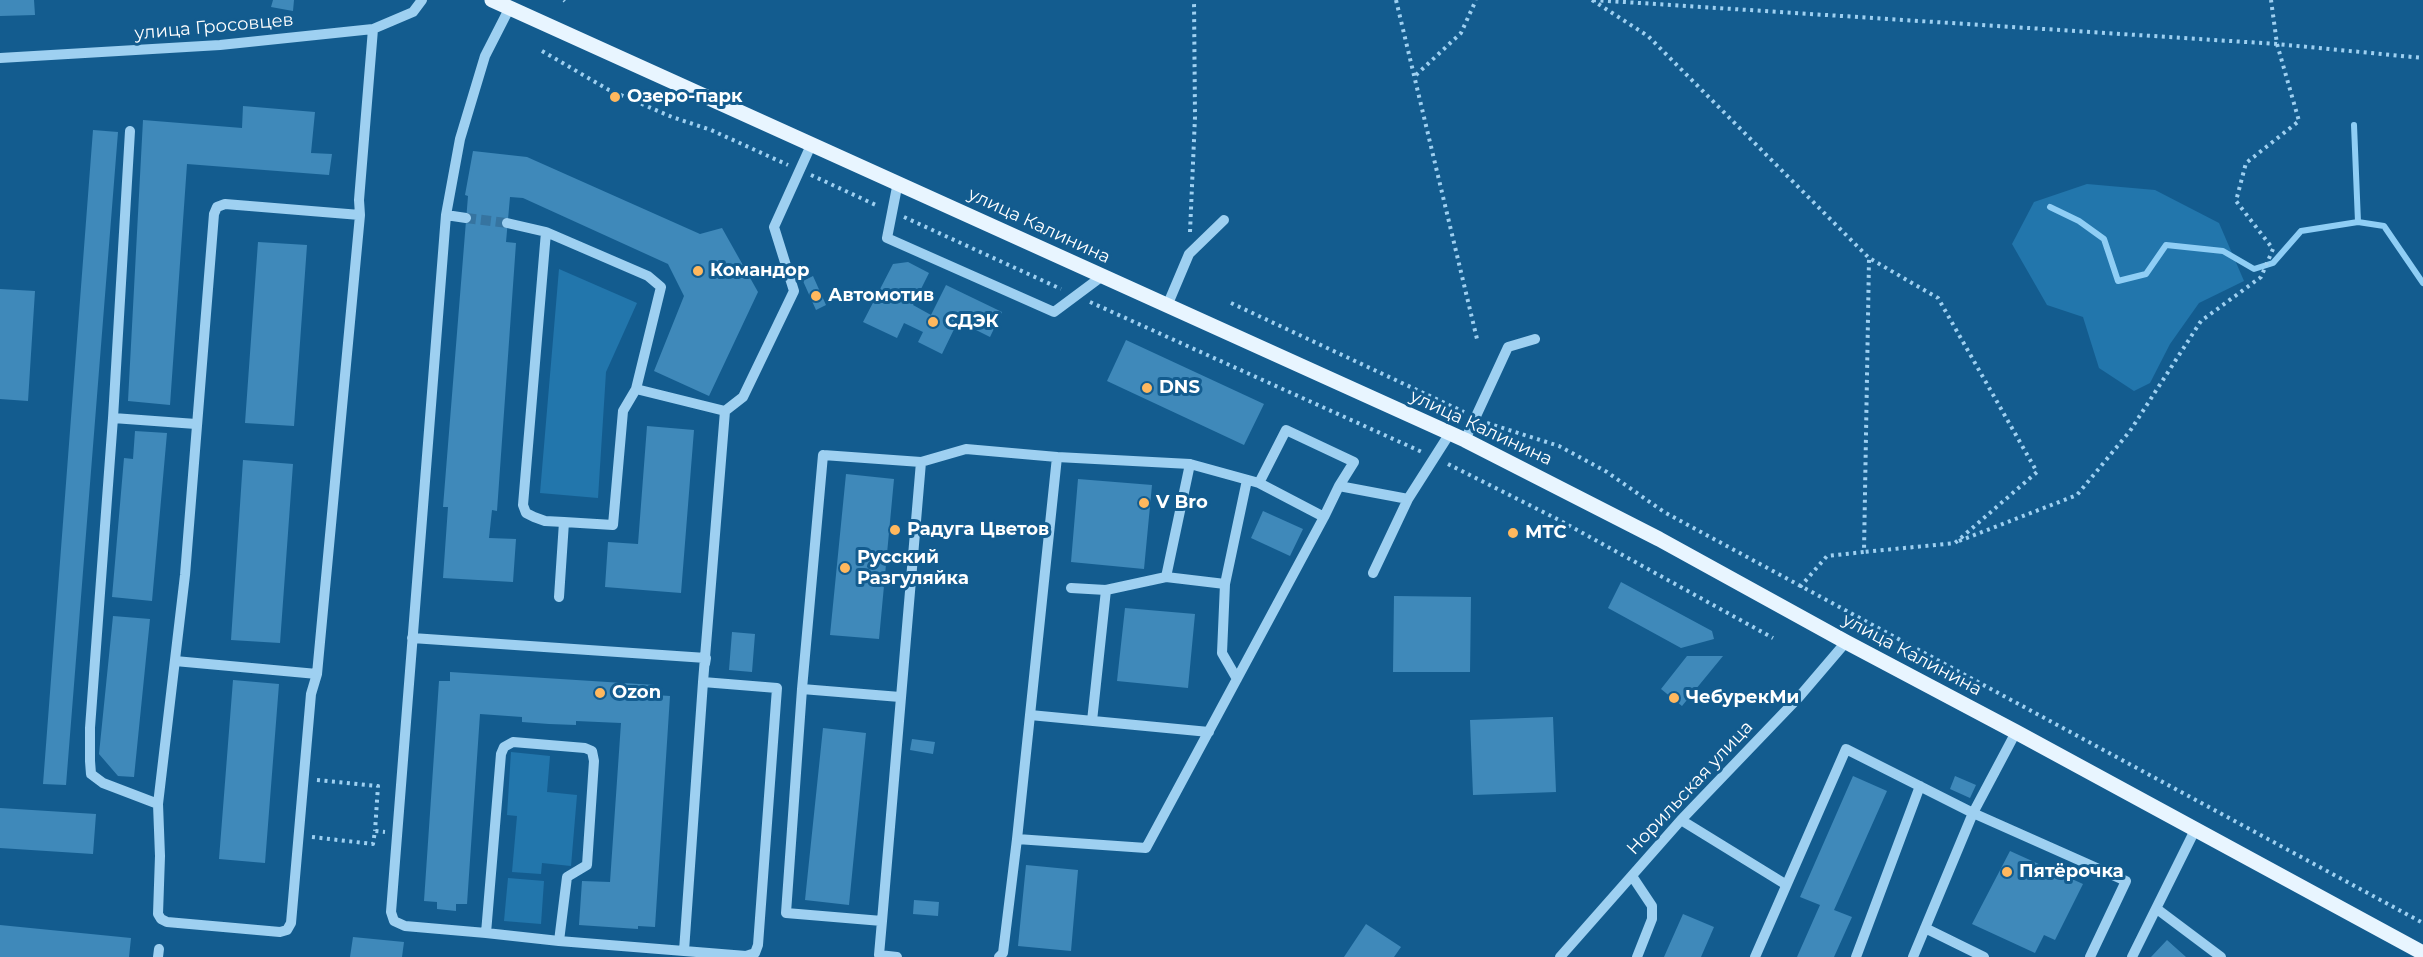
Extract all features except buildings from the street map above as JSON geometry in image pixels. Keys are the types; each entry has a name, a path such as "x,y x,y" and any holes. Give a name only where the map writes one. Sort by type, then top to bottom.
{"main road":[{"name":"улица Калинина","path":"492,0 1465,440 1659,539 1845,642 2423,953"}],"street":[{"name":"улица Гросовцев","path":"0,58 220,45 373,29 412,12 422,0"},
{"path":"509,9 485,56 460,139 446,215 391,912 394,921 405,926 559,940 746,956 755,953 758,945 777,688 703,682"},
{"path":"360,216 225,204 218,207 214,214 185,575 158,804 160,856 158,915 160,919 167,922 280,932 287,930 291,923 310,694 317,674 360,216 359,200 373,29"},
{"path":"130,131 113,418 90,728 91,774 103,783 158,804"},
{"path":"684,951 725,411 743,397 794,291 774,227 812,143"},
{"path":"897,182 887,238 1054,312 1101,277"},
{"path":"446,215 466,218"},
{"path":"1167,306 1189,254 1224,220"},
{"path":"507,223 546,232 648,276 661,287 636,388 623,411 613,525 545,521 526,513 523,505 546,232"},
{"path":"1465,440 1508,347 1535,339"},
{"path":"636,388 725,411"},
{"path":"113,418 196,424"},
{"path":"1017,839 1146,848 1339,486 1354,462 1286,430 1259,483"},
{"path":"1373,573 1408,499 1450,433"},
{"path":"882,921 786,913 801,689 823,455 921,462 966,449 1056,457 1190,464 1259,483 1324,517"},
{"path":"999,957 1003,953 1017,839 1056,457"},
{"path":"897,957 879,955 921,462"},
{"path":"1166,577 1190,464"},
{"path":"1237,679 1222,653 1225,584 1247,480"},
{"path":"1339,486 1408,499"},
{"path":"559,597 564,522"},
{"path":"1071,588 1106,590 1166,577 1225,584"},
{"path":"1092,721 1106,590"},
{"path":"412,638 706,658"},
{"name":"Норильская улица","path":"1560,957 1681,819 1799,697 1845,642"},
{"path":"175,661 317,674"},
{"path":"801,689 900,697"},
{"path":"1030,715 1209,732"},
{"path":"1913,957 1973,813 2016,732"},
{"path":"486,933 501,754 504,747 513,742 585,748 592,751 594,761 588,859 587,866 567,877 559,940"},
{"path":"1755,957 1846,749 1973,813 2126,881 2091,957"},
{"path":"1856,957 1920,786"},
{"path":"1681,819 1785,884"},
{"path":"2132,957 2195,830"},
{"path":"1632,876 1652,906 1652,919 1637,957"},
{"path":"2157,909 2222,957"},
{"path":"1925,928 1984,957"}],"path":[{"path":"1189,254 1195,117 1194,0"},
{"path":"1396,0 1477,339"},
{"path":"1416,75 1461,33 1476,0"},
{"path":"1592,0 2277,44 2423,58"},
{"path":"1592,0 1648,36 1869,258 1938,297 2037,472 1955,543"},
{"path":"1800,587 1827,556 1955,543 2077,495 2130,431 2201,321 2261,277 2273,249 2236,201 2246,163 2299,120 2277,44 2271,0"},
{"path":"542,51 609,90 672,117 711,130 1434,457 1559,520 1773,638"},
{"path":"1864,552 1869,258"},
{"path":"1232,303 1498,428 1559,446 1607,471 1664,512 2423,923"},
{"path":"299,835 373,844 375,831 378,786 304,779"},
{"path":"375,831 398,833"}],"shaded area":[{"path":"2087,184 2155,190 2219,223 2244,281 2199,303 2170,344 2150,383 2134,391 2099,368 2083,317 2047,305 2012,244 2034,202"},
{"path":"559,269 637,303 606,372 598,498 540,493"},
{"path":"511,752 550,756 547,792 577,795 571,866 542,863 541,874 512,872 517,816 507,815"},
{"path":"508,878 544,881 541,924 504,921"}],"waterway":[{"path":"2354,125 2358,222"},
{"path":"2050,207 2079,221 2104,239 2118,281 2146,274 2166,245 2223,251 2254,269 2273,263 2301,231 2358,222 2384,226 2423,283"}],"tunnel":[{"path":"466,218 507,223"}],"place":[{"name":"Озеро-парк","path":"615,97"},
{"name":"Командор","path":"698,271"},
{"name":"Автомотив","path":"816,296"},
{"name":"СДЭК","path":"933,322"},
{"name":"DNS","path":"1147,388"},
{"name":"V Bro","path":"1144,503"},
{"name":"Радуга Цветов","path":"895,530"},
{"name":"МТС","path":"1513,533"},
{"name":"Русский Разгуляйка","path":"845,568"},
{"name":"Ozon","path":"600,693"},
{"name":"ЧебурекМи","path":"1674,698"},
{"name":"Пятёрочка","path":"2007,872"}]}
